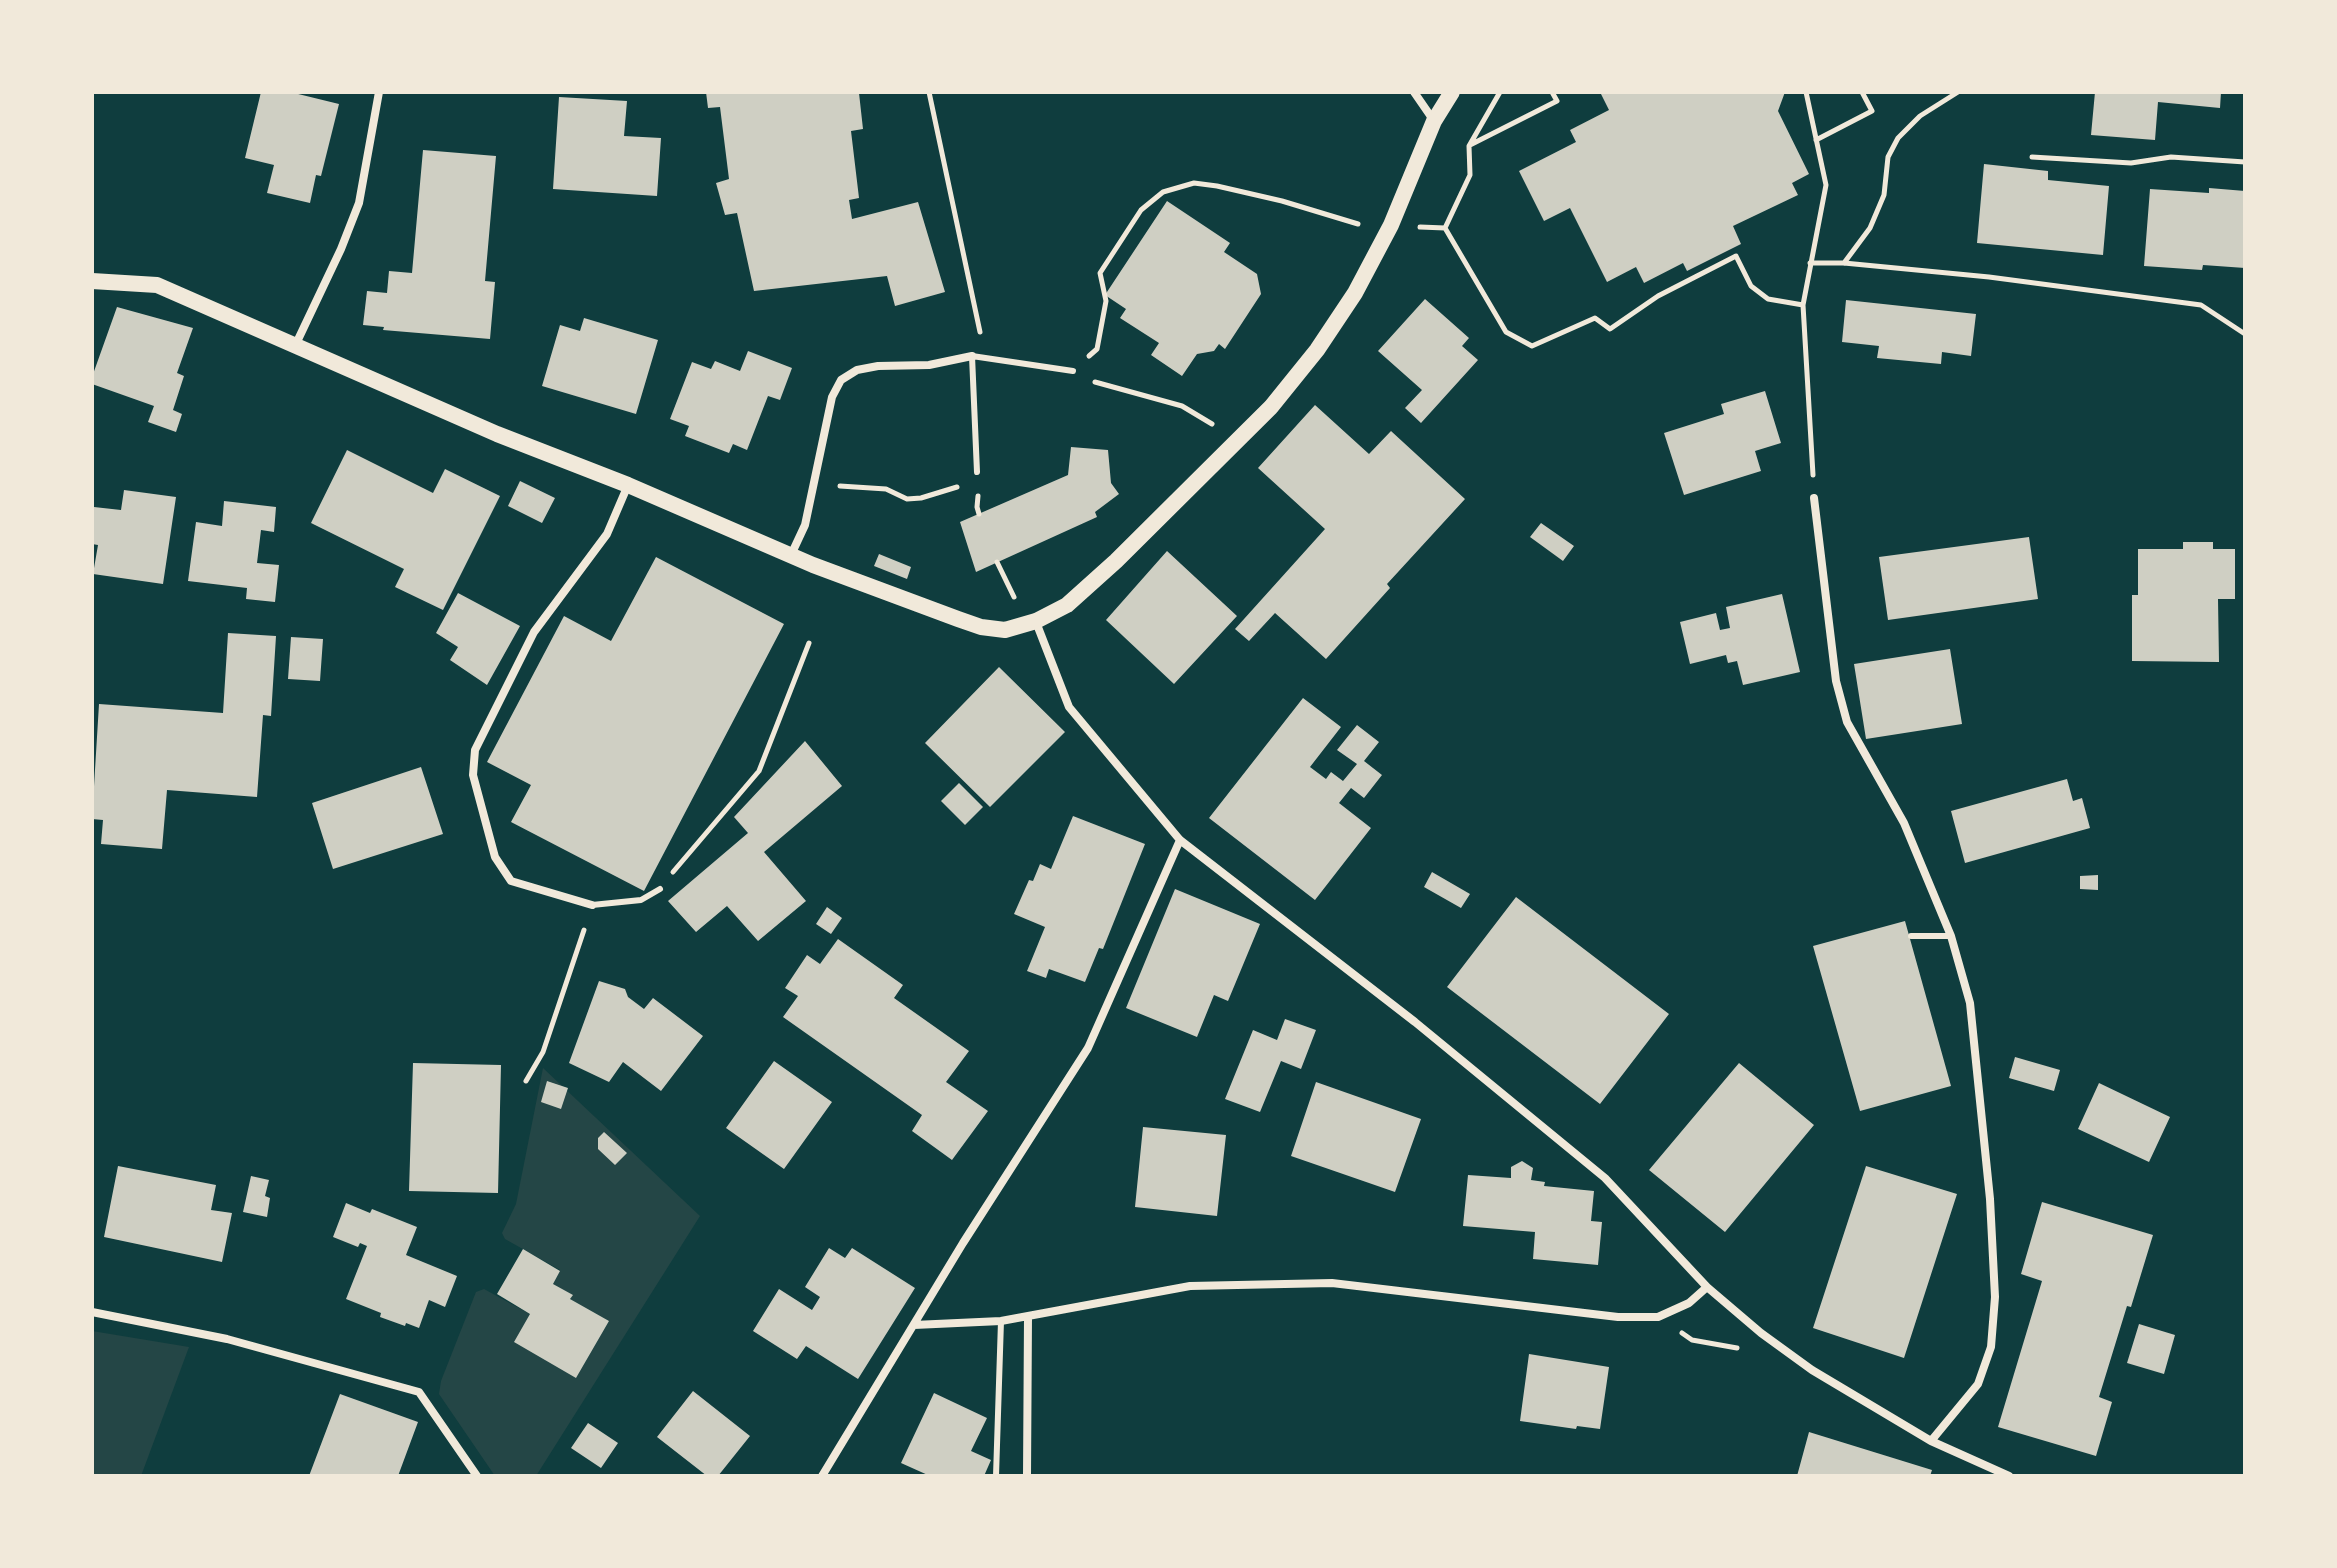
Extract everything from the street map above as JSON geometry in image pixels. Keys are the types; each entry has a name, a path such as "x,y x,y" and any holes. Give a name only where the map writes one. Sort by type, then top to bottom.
{"main road":[{"path":"92,281 157,285 497,434 628,485 790,555 981,627 1005,630 1036,621 1067,605 1116,561 1271,407 1317,350 1355,293 1388,231 1434,121 1452,92"}],"street":[{"path":"295,347 359,203 379,92"},
{"path":"1414,92 1434,121"},
{"path":"790,555 805,525 832,397 841,380 857,370 878,366 929,365 972,356"},
{"path":"592,905 511,881 495,857 473,775 474,759 475,750 534,632 607,534 628,485"},
{"path":"1814,498 1836,681 1847,722 1904,823 1951,936 1970,1003 1990,1199 1995,1297 1991,1347 1978,1384 1931,1441"},
{"path":"1036,621 1069,707 1180,840 1415,1022 1605,1178 1707,1287 1761,1333 1812,1370 1931,1441 2009,1476"},
{"path":"822,1476 963,1243 1088,1048 1180,840"},
{"path":"914,1325 1001,1321 1190,1286 1332,1283 1618,1317 1658,1317 1689,1303 1707,1287"},
{"path":"92,1312 227,1339 419,1392 477,1476"},
{"path":"1027,1476 1028,1317"}],"lane":[{"path":"977,472 972,356 1073,371"},
{"path":"592,905 641,900 660,889"},
{"path":"1911,936 1951,936"},
{"path":"996,1476 1001,1321"}],"path":[{"path":"929,92 979,320 980,337 972,356"},
{"path":"1445,228 1470,175 1469,146 1500,92"},
{"path":"1469,146 1557,101 1552,92"},
{"path":"1806,92 1826,185 1803,305 1814,498"},
{"path":"1816,140 1872,111 1862,92"},
{"path":"1844,263 1870,228 1884,195 1888,157 1898,138 1920,116 1958,92"},
{"path":"2032,157 2131,163 2171,157 2245,162"},
{"path":"1239,439 1182,406 1099,384 1073,371 1097,349 1106,301 1100,273 1141,210 1163,192 1194,183 1217,186 1388,231 1445,228"},
{"path":"1445,228 1506,332 1532,346 1595,318 1610,329 1658,296 1736,256 1751,286 1768,299 1803,305"},
{"path":"1810,263 1844,263 1989,277 2201,305 2245,334"},
{"path":"815,482 886,489 907,499 947,491 967,482"},
{"path":"997,562 1008,585"},
{"path":"660,889 682,859 759,771 809,643"},
{"path":"526,1081 543,1052 592,905"},
{"path":"1658,1317 1692,1340 1737,1348 1761,1333"}],"shaded area":[{"path":"543,1068 700,1216 536,1476 495,1476 439,1394 441,1381 476,1292 484,1289 530,1314 576,1378 609,1321 570,1299 572,1295 553,1284 560,1270 505,1239 502,1233 516,1204"},
{"path":"92,1331 189,1347 141,1476 92,1476"}],"building":[{"path":"261,92 290,92 339,104 321,176 316,175 310,203 267,193 274,165 245,158"},
{"path":"706,92 859,93 863,129 851,131 859,198 849,200 852,219 918,202 945,292 895,306 887,276 754,291 737,213 725,215 716,183 729,179 720,107 708,108"},
{"path":"1600,92 1785,92 1778,111 1809,174 1792,183 1798,195 1733,226 1741,244 1687,271 1683,263 1644,283 1636,267 1607,282 1570,208 1544,221 1519,171 1576,142 1570,130 1609,110"},
{"path":"2095,92 2221,92 2220,108 2158,102 2155,140 2091,135"},
{"path":"559,97 627,101 624,136 661,138 657,196 553,189"},
{"path":"423,150 496,156 485,281 495,282 490,339 383,330 384,327 363,325 367,291 387,293 389,271 412,273"},
{"path":"1984,164 2048,171 2048,180 2109,186 2103,255 1977,243"},
{"path":"2209,188 2245,191 2245,268 2203,265 2202,270 2144,266 2150,189 2209,193"},
{"path":"1167,201 1230,243 1224,252 1257,274 1261,294 1225,349 1219,344 1214,351 1197,354 1182,376 1151,355 1159,343 1120,318 1126,309 1105,295"},
{"path":"1425,299 1469,338 1462,346 1478,360 1421,423 1405,408 1422,390 1378,351"},
{"path":"1846,300 1976,314 1971,356 1942,352 1941,364 1877,358 1879,346 1842,342"},
{"path":"117,307 193,328 177,373 184,376 173,410 182,414 176,432 148,422 154,406 92,384"},
{"path":"584,318 658,340 636,414 542,386 560,325 580,331"},
{"path":"748,351 792,368 780,400 768,396 747,450 733,444 729,453 685,436 689,426 670,419 692,362 711,369 715,361 740,371"},
{"path":"1765,391 1781,443 1755,451 1761,471 1684,495 1664,433 1724,414 1721,404"},
{"path":"1315,405 1369,454 1391,431 1465,499 1387,584 1390,588 1326,659 1275,613 1249,641 1235,629 1325,529 1258,468"},
{"path":"1071,447 1108,450 1111,483 1119,494 1095,512 1097,517 976,572 960,522 1068,475"},
{"path":"347,450 433,493 445,469 500,496 443,610 395,587 404,569 311,523"},
{"path":"520,481 555,498 542,523 508,506"},
{"path":"124,490 176,497 163,584 93,574 98,545 92,544 94,507 121,510"},
{"path":"224,501 276,507 274,532 261,530 257,563 279,565 275,602 246,599 247,588 188,581 196,522 222,526"},
{"path":"1541,523 1574,546 1563,561 1530,537"},
{"path":"2029,537 2038,599 1888,620 1879,557"},
{"path":"2183,542 2213,542 2213,549 2235,549 2235,599 2218,599 2219,662 2132,661 2132,595 2138,595 2138,549 2183,549"},
{"path":"1167,551 1237,616 1174,684 1106,620"},
{"path":"879,554 911,567 907,579 874,566"},
{"path":"656,557 784,624 644,891 511,822 531,785 487,762 564,616 611,641"},
{"path":"458,593 520,626 487,685 450,660 458,647 436,633"},
{"path":"1782,594 1800,672 1743,685 1737,661 1728,663 1726,655 1690,664 1680,622 1716,613 1720,630 1730,628 1726,607"},
{"path":"228,633 276,636 271,716 263,715 257,797 167,790 162,849 101,844 103,820 92,819 99,704 223,713"},
{"path":"291,637 323,639 320,681 288,679"},
{"path":"1950,649 1962,724 1866,739 1854,664"},
{"path":"999,667 1065,732 990,807 925,743"},
{"path":"1303,698 1341,727 1310,767 1326,779 1331,772 1343,781 1357,764 1337,750 1357,725 1379,742 1364,761 1382,775 1364,798 1351,788 1339,803 1371,828 1315,900 1209,818"},
{"path":"805,741 842,786 764,852 806,901 758,941 727,906 696,932 668,901 748,833 734,817"},
{"path":"421,767 443,834 333,869 312,803"},
{"path":"2067,779 2073,801 2082,798 2090,828 1965,863 1951,811"},
{"path":"959,783 983,807 965,825 941,801"},
{"path":"1073,816 1145,844 1103,949 1099,948 1085,982 1049,969 1046,978 1027,971 1045,927 1014,914 1040,864 1051,869"},
{"path":"1432,872 1470,894 1461,908 1424,887"},
{"path":"2098,875 2098,890 2080,889 2080,876"},
{"path":"1175,889 1260,924 1228,1001 1214,995 1197,1037 1126,1008"},
{"path":"1516,897 1669,1014 1600,1104 1447,987"},
{"path":"827,907 842,918 831,934 816,924"},
{"path":"1905,921 1951,1086 1860,1111 1813,946"},
{"path":"838,939 903,985 894,998 969,1051 946,1082 988,1111 952,1160 912,1131 922,1115 783,1017 798,996 785,988 807,955 820,964"},
{"path":"599,981 625,989 628,997 644,1009 653,998 703,1036 661,1091 623,1062 609,1082 569,1063"},
{"path":"1285,1019 1316,1030 1301,1069 1281,1061 1260,1112 1225,1099 1253,1030 1277,1040"},
{"path":"2015,1057 2060,1070 2054,1091 2009,1078"},
{"path":"774,1061 832,1102 784,1169 726,1128"},
{"path":"413,1063 501,1065 498,1193 409,1191"},
{"path":"1739,1063 1814,1125 1725,1232 1649,1170"},
{"path":"547,1081 568,1088 561,1109 541,1102"},
{"path":"1316,1082 1421,1119 1395,1192 1291,1156"},
{"path":"2099,1083 2170,1117 2149,1162 2078,1129"},
{"path":"1143,1127 1226,1135 1217,1216 1135,1207"},
{"path":"604,1132 627,1153 615,1165 598,1149 598,1138"},
{"path":"1522,1161 1533,1168 1531,1180 1545,1182 1544,1186 1594,1191 1591,1221 1602,1222 1598,1265 1533,1259 1535,1232 1463,1226 1468,1175 1511,1178 1511,1167"},
{"path":"118,1166 216,1185 211,1210 232,1213 222,1262 104,1237"},
{"path":"1866,1166 1957,1194 1904,1358 1813,1328"},
{"path":"251,1176 269,1180 265,1196 270,1198 267,1217 243,1212"},
{"path":"2042,1202 2153,1235 2099,1397 2112,1402 2096,1456 1998,1427 2042,1281 2021,1274"},
{"path":"346,1203 370,1213 372,1209 417,1227 406,1255 457,1276 445,1307 429,1300 419,1328 380,1317 381,1313 346,1299 367,1246 360,1243 358,1247 333,1237"},
{"path":"829,1248 845,1258 852,1248 915,1288 858,1379 806,1346 797,1359 753,1331 779,1289 812,1310 820,1297 805,1287"},
{"path":"523,1249 560,1271 553,1284 573,1295 570,1299 609,1321 576,1378 514,1342 530,1314 497,1294"},
{"path":"2139,1324 2175,1335 2164,1374 2127,1363"},
{"path":"1529,1354 1609,1367 1600,1429 1520,1421"},
{"path":"693,1391 750,1436 718,1476 707,1476 657,1437"},
{"path":"934,1393 987,1418 971,1451 991,1460 984,1476 930,1476 901,1463"},
{"path":"340,1394 418,1422 398,1476 309,1476"},
{"path":"588,1423 618,1443 601,1468 571,1448"},
{"path":"1809,1432 1932,1470 1930,1476 1797,1476"}]}
